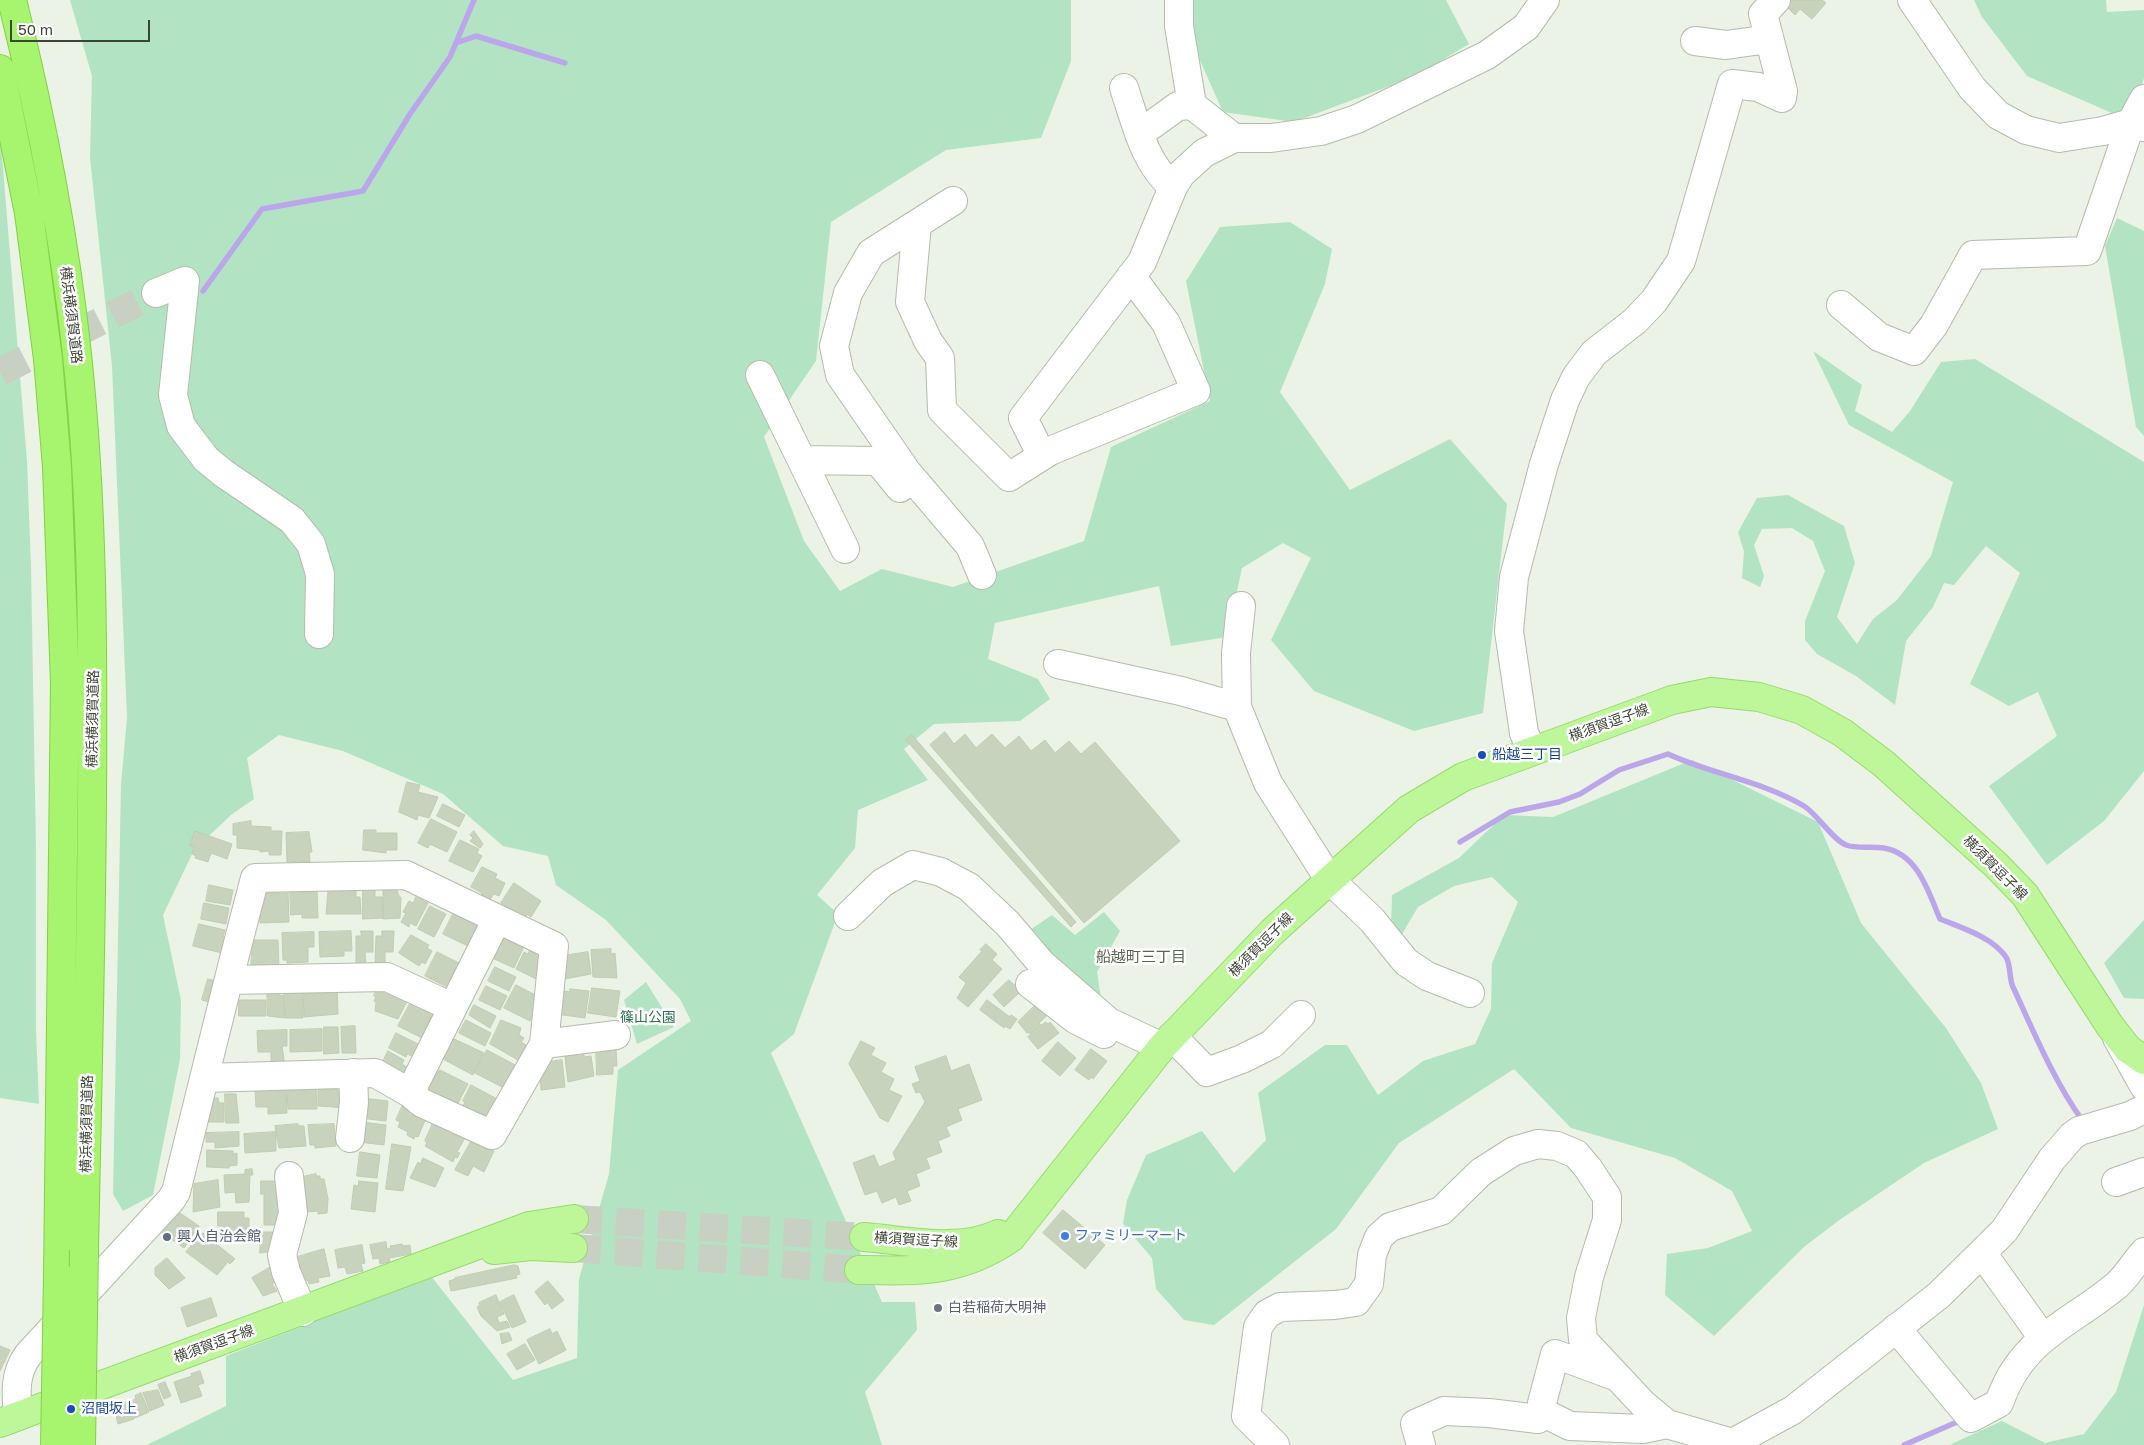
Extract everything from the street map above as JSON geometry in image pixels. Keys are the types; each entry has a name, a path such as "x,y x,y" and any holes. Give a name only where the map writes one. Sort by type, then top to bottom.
{"highway":[{"name":"横浜横須賀道路","path":"12,0 31,78 55,198 77,352 86,462 93,656 81,1445"},
{"name":"横浜横須賀道路","path":"0,69 28,213 48,359 57,466 65,683 55,1445"}],"main road":[{"name":"横須賀逗子線","path":"859,1270 909,1271 948,1267 994,1250 1011,1238 1167,1042 1272,932 1410,808 1463,776 1672,700 1711,692 1759,697 1802,710 1843,733 1884,764 1996,865 2025,895 2110,1026 2128,1050 2144,1060"},
{"name":"横須賀逗子線","path":"9,1419 303,1312 427,1263 529,1226 574,1219"},
{"name":"横須賀逗子線","path":"864,1237 943,1243 972,1242 993,1237 1024,1222"},
{"name":"横須賀逗子線","path":"427,1263 489,1250 531,1246 573,1248"}],"street":[{"path":"1179,0 1179,26 1192,105"},
{"path":"1042,456 1023,418 1137,269 1173,187 1181,174 1204,153 1234,138 1271,138 1321,131 1357,119 1486,55 1526,27 1544,0"},
{"path":"1532,750 1524,733 1509,631 1514,577 1544,464 1565,400 1576,377 1594,353 1635,321 1654,301 1681,261 1732,84 1758,87 1782,98 1783,91 1763,14 1776,0"},
{"path":"1912,0 1972,88 1998,115 2026,130 2059,138 2138,125"},
{"path":"1695,41 1726,45 1770,39"},
{"path":"1124,88 1147,154 1164,179 1173,187"},
{"path":"1841,305 1879,337 1914,351 1934,325 1973,255 2087,251 2138,125 2144,99"},
{"path":"1139,134 1178,106 1192,105 1234,138"},
{"path":"953,202 871,253 848,293 834,346 840,374 907,472 970,546 982,575"},
{"path":"917,224 910,302 928,341 940,358 942,410 1009,477 1042,456 1196,392 1166,323 1137,269"},
{"path":"156,293 185,281 173,395 181,426 206,459 292,520 311,544 320,574 319,634"},
{"path":"760,374 845,549"},
{"path":"802,460 878,461 918,508 944,515"},
{"path":"1241,606 1236,653 1236,707 1268,783 1329,879 1372,920 1406,962 1427,976 1470,993"},
{"path":"1058,664 1180,691 1236,707"},
{"path":"848,916 882,883 913,865 942,872 970,886 1008,924 1042,963 1109,1022 1167,1042 1207,1072 1272,1044 1301,1015"},
{"path":"9,1419 20,1365 171,1200 176,1192 204,1078 255,878 406,875 554,946 544,1044 492,1135 422,1103 410,1093 375,1073 204,1078"},
{"path":"410,1093 497,919"},
{"path":"230,980 388,977 452,1007"},
{"path":"1030,984 1075,1019 1104,1034 1109,1022"},
{"path":"2110,1026 2144,1086"},
{"path":"544,1044 616,1035"},
{"path":"350,1138 354,1102 353,1073"},
{"path":"1275,1445 1246,1416 1258,1327 1267,1314 1280,1307 1336,1305 1356,1302 1368,1284 1372,1255 1379,1237 1390,1227 1441,1211 1481,1172 1514,1151 1538,1144 1556,1146 1576,1154 1588,1168 1607,1197 1607,1220 1588,1277 1581,1318 1583,1340 1643,1404 1667,1424 1731,1444 1793,1410 1939,1295 2004,1231 2052,1159 2072,1136 2079,1131 2130,1116 2144,1109"},
{"path":"2116,1182 2144,1172"},
{"path":"289,1176 293,1212 282,1255 286,1272 303,1312"},
{"path":"1896,1328 1971,1418 1999,1402 2007,1379 2026,1353 2043,1338 2118,1283 2144,1252"},
{"path":"1982,1253 2043,1338"},
{"path":"1421,1445 1415,1424 1444,1411 1489,1413 1538,1420 1544,1413 1544,1395 1555,1354 1617,1376"},
{"path":"1544,1413 1570,1426 1643,1429 1667,1424"}],"green space":[{"path":"70,0 1071,0 1071,61 1041,138 946,150 831,222 816,361 764,437 804,541 840,591 882,569 953,587 1084,541 1111,447 1210,401 1186,281 1220,227 1290,222 1332,249 1325,284 1280,392 1350,490 1450,439 1507,504 1483,713 1414,731 1314,691 1271,640 1311,558 1283,543 1242,568 1227,637 1171,646 1159,586 995,623 988,659 1038,679 1050,699 1020,721 934,724 904,749 928,780 858,810 855,848 817,895 838,914 794,1034 771,1053 882,1302 915,1302 917,1330 865,1392 882,1445 147,1445 226,1406 226,1356 431,1276 513,1380 577,1358 579,1279 609,1174 618,1070 691,1021 680,999 606,920 556,885 548,856 503,846 443,794 343,751 279,735 247,758 254,799 231,815 194,850 163,915 181,1000 180,1059 153,1195 123,1211 113,1194 121,784 127,718 112,366 90,158 92,76"},
{"path":"1194,0 1446,0 1469,44 1416,76 1294,122 1223,112 1194,47"},
{"path":"1974,0 2106,0 2107,12 2144,10 2144,78 2130,121 2027,76 1982,17"},
{"path":"0,132 27,461 31,567 36,849 36,1031 39,1104 0,1098"},
{"path":"2117,218 2144,231 2144,436 2136,427 2105,246"},
{"path":"1813,351 1862,385 1855,411 1892,432 1910,411 1941,362 1975,359 2144,462 2144,771 2104,821 2047,865 1989,786 2057,736 2038,692 2009,706 1970,684 2020,573 1986,546 1954,585 1944,583 1933,607 1906,641 1895,705 1856,676 1817,654 1805,640 1805,621 1825,571 1813,541 1792,528 1762,529 1754,545 1764,576 1760,587 1742,578 1744,552 1738,532 1757,498 1788,495 1844,526 1855,563 1837,617 1857,644 1873,619 1897,600 1931,556 1953,482 1849,425"},
{"path":"1692,760 1818,822 1861,923 1946,1028 1981,1083 1998,1129 1924,1163 1838,1221 1804,1247 1714,1336 1665,1295 1667,1254 1708,1248 1752,1231 1732,1191 1675,1158 1571,1128 1514,1069 1399,1143 1336,1229 1214,1325 1184,1320 1156,1289 1152,1258 1123,1224 1127,1200 1146,1155 1202,1131 1234,1173 1266,1140 1258,1093 1325,1045 1347,1045 1378,1095 1423,1061 1475,1044 1491,1009 1492,963 1518,902 1492,877 1454,886 1418,907 1402,934 1391,928 1392,895 1459,858 1504,815 1553,817"},
{"path":"1104,912 1120,931 1097,972 1102,1005 1027,932 1052,915 1075,935"},
{"path":"2144,920 2144,999 2124,998 2104,963"},
{"name":"篠山公園","path":"646,982 674,1027 637,1044 624,1000"},
{"path":"2144,1305 2144,1445 1949,1445 2002,1421 2045,1443 2084,1434 2116,1392"}],"building":[{"path":"1789,0 1822,0 1826,3 1812,19 1800,9 1795,15 1785,5"},
{"path":"945,732 954,744 965,734 976,748 992,734 1005,748 1019,736 1031,751 1045,740 1055,753 1069,741 1081,754 1095,742 1180,841 1084,923 930,745"},
{"path":"912,735 1076,922 1071,927 906,740"},
{"path":"407,782 420,785 418,792 438,797 429,818 418,815 417,820 399,812"},
{"path":"443,804 465,815 459,827 437,816"},
{"path":"431,819 457,832 447,852 430,844 428,848 418,843"},
{"path":"251,821 251,826 271,827 271,831 282,831 281,855 269,855 269,851 260,852 260,850 237,848 237,835 233,835 233,824"},
{"path":"364,830 376,830 376,833 397,833 397,850 386,850 386,853 363,850"},
{"path":"195,831 232,844 227,859 211,853 208,862 195,858 196,856 192,854 194,847 190,846"},
{"path":"474,831 483,844 480,848 470,841 473,838 470,835"},
{"path":"309,832 312,852 309,852 310,862 287,862 286,833"},
{"path":"460,840 479,849 477,853 482,856 473,872 449,861"},
{"path":"482,867 497,874 495,878 505,883 499,896 494,894 487,903 479,899 482,893 471,887"},
{"path":"514,883 541,901 531,917 527,914 525,918 501,903"},
{"path":"209,885 233,890 230,905 206,901"},
{"path":"397,885 398,894 401,898 400,918 383,919 383,886"},
{"path":"363,886 375,886 375,897 382,897 383,918 363,919"},
{"path":"356,887 356,897 360,897 361,914 326,914 328,891"},
{"path":"290,890 317,890 318,918 302,918 302,914 291,915"},
{"path":"264,893 288,893 289,922 260,923 260,903 264,903"},
{"path":"416,897 428,903 416,926 410,923 409,927 401,922 406,913 403,912 409,901 413,903"},
{"path":"204,903 229,908 226,924 201,919"},
{"path":"430,906 446,914 434,937 418,929"},
{"path":"453,914 482,928 472,948 443,934"},
{"path":"199,924 225,930 223,937 226,938 222,953 193,946"},
{"path":"351,931 352,951 344,951 344,956 320,957 319,932"},
{"path":"361,931 373,931 373,952 365,952 366,968 356,968 356,936 361,936"},
{"path":"382,931 394,931 393,952 385,952 385,967 375,967 376,936 382,936"},
{"path":"502,931 526,942 514,968 490,957"},
{"path":"314,932 314,947 308,947 308,962 287,963 287,960 283,960 282,933"},
{"path":"411,935 429,945 427,948 432,951 425,964 422,962 419,966 399,953"},
{"path":"253,940 278,940 279,969 251,966"},
{"path":"986,944 997,954 992,960 1002,969 968,1007 957,998 966,983 959,977"},
{"path":"531,946 545,952 544,962 536,979 516,969 524,952 528,954"},
{"path":"611,949 611,954 615,953 617,978 593,977 591,950"},
{"path":"437,952 461,964 449,988 425,976"},
{"path":"588,952 591,974 565,979 563,956"},
{"path":"495,967 516,977 509,991 488,981"},
{"path":"208,979 216,981 209,1002 202,1000"},
{"path":"1009,980 1021,991 1004,1007 993,995"},
{"path":"267,985 279,988 280,996 284,995 285,1018 268,1016"},
{"path":"337,985 338,1014 304,1017 303,989"},
{"path":"379,985 409,997 398,1019 375,1011 376,1002 374,1001 376,997 374,996"},
{"path":"516,985 541,998 530,1021 504,1008"},
{"path":"486,986 507,996 500,1010 479,1000"},
{"path":"592,988 620,991 616,1017 588,1013"},
{"path":"570,989 589,991 585,1018 556,1014 560,990 570,992"},
{"path":"285,990 302,990 303,1018 286,1018"},
{"path":"239,1000 266,1000 266,1016 239,1016"},
{"path":"412,1000 439,1014 424,1039 398,1026"},
{"path":"987,1000 1010,1017 1011,1015 1017,1019 1010,1029 1005,1026 1004,1028 980,1010"},
{"path":"1040,1001 1052,1011 1039,1023 1041,1025 1030,1034 1029,1032 1027,1033 1018,1022"},
{"path":"474,1005 496,1016 490,1028 469,1015"},
{"path":"466,1020 491,1033 485,1046 459,1033"},
{"path":"501,1020 521,1028 519,1035 524,1038 521,1042 526,1045 518,1060 490,1044"},
{"path":"1046,1022 1048,1024 1050,1022 1059,1033 1038,1049 1028,1037"},
{"path":"355,1026 356,1053 342,1053 341,1027"},
{"path":"324,1027 338,1027 339,1053 324,1054"},
{"path":"322,1029 322,1051 290,1052 290,1030"},
{"path":"287,1030 287,1046 282,1046 285,1066 271,1067 271,1052 258,1052 257,1031"},
{"path":"396,1033 420,1045 414,1057 407,1054 406,1057 389,1048"},
{"path":"450,1037 484,1053 473,1075 439,1057"},
{"path":"861,1041 875,1048 871,1055 886,1063 881,1072 894,1079 889,1090 902,1096 888,1122 880,1118 849,1064"},
{"path":"1058,1042 1076,1058 1060,1076 1042,1061"},
{"path":"596,1049 616,1049 617,1066 613,1066 613,1074 597,1075"},
{"path":"1091,1049 1107,1061 1093,1079 1091,1077 1089,1080 1075,1070"},
{"path":"487,1050 517,1066 504,1088 475,1073"},
{"path":"388,1051 404,1060 402,1064 408,1068 402,1076 381,1066"},
{"path":"584,1055 584,1057 591,1056 594,1076 568,1082 565,1057"},
{"path":"946,1056 951,1071 969,1064 982,1100 958,1109 962,1120 946,1127 950,1136 938,1141 942,1152 926,1158 930,1168 916,1174 920,1186 907,1191 911,1201 899,1205 896,1197 882,1203 877,1191 865,1195 853,1163 874,1155 879,1167 896,1160 893,1153 925,1102 920,1092 916,1093 912,1084 920,1081 915,1067"},
{"path":"562,1060 565,1087 541,1090 540,1067 543,1063"},
{"path":"440,1070 468,1084 456,1107 426,1092 437,1071 439,1072"},
{"path":"471,1085 499,1100 486,1124 462,1108 465,1102 463,1101"},
{"path":"286,1087 287,1113 268,1114 268,1107 256,1107 255,1089"},
{"path":"346,1087 347,1108 318,1106 318,1088"},
{"path":"316,1088 317,1109 288,1109 287,1089"},
{"path":"225,1094 236,1094 239,1123 226,1123"},
{"path":"209,1098 218,1098 219,1103 224,1103 224,1122 207,1122"},
{"path":"362,1098 388,1101 386,1121 360,1118"},
{"path":"403,1105 426,1118 418,1137 415,1136 414,1139 407,1135 408,1132 398,1127 400,1122 396,1120"},
{"path":"362,1122 386,1125 384,1145 359,1142"},
{"path":"433,1123 465,1138 457,1152 460,1153 453,1162 425,1146 427,1143 425,1141"},
{"path":"298,1124 299,1126 304,1126 306,1146 279,1148 275,1126"},
{"path":"334,1124 336,1146 315,1148 315,1145 310,1145 308,1125"},
{"path":"239,1132 239,1146 215,1148 215,1142 206,1142 206,1133"},
{"path":"276,1132 276,1151 245,1153 244,1134"},
{"path":"472,1140 494,1151 484,1172 473,1166 468,1176 455,1170"},
{"path":"392,1144 411,1147 403,1191 386,1189"},
{"path":"207,1150 233,1151 233,1154 237,1153 237,1165 229,1166 229,1168 207,1167"},
{"path":"360,1152 380,1155 377,1178 357,1176"},
{"path":"423,1158 444,1168 435,1187 410,1178 418,1162 420,1164"},
{"path":"252,1169 253,1175 250,1175 249,1202 236,1203 235,1192 225,1193 224,1175 245,1174 245,1170"},
{"path":"316,1174 316,1176 320,1176 320,1179 324,1179 328,1199 327,1213 318,1214 318,1211 305,1212 298,1178"},
{"path":"218,1180 220,1207 193,1212 194,1184"},
{"path":"261,1181 287,1181 287,1225 264,1225 264,1194 261,1194"},
{"path":"359,1181 378,1183 375,1212 351,1209 354,1185 358,1186"},
{"path":"1063,1210 1105,1245 1085,1269 1043,1233"},
{"path":"177,1211 199,1226 184,1248 162,1233 166,1228 163,1225"},
{"path":"218,1212 244,1212 244,1218 249,1218 249,1236 244,1237 244,1239 222,1240 221,1226 218,1226"},
{"path":"261,1232 278,1232 279,1250 260,1253"},
{"path":"203,1233 235,1259 230,1264 228,1262 217,1275 186,1252"},
{"path":"386,1242 387,1249 391,1248 390,1246 410,1245 411,1254 389,1258 390,1262 380,1264 379,1258 373,1259 370,1245"},
{"path":"362,1245 365,1263 361,1264 363,1271 347,1274 345,1267 338,1268 335,1250"},
{"path":"324,1249 330,1276 318,1278 319,1282 309,1284 308,1280 299,1282 294,1258"},
{"path":"167,1258 185,1278 169,1289 155,1275 155,1268"},
{"path":"274,1265 282,1278 272,1284 277,1291 263,1296 252,1278"},
{"path":"514,1265 518,1266 520,1274 516,1275 517,1278 451,1291 449,1281 455,1278"},
{"path":"548,1281 564,1300 552,1309 547,1302 545,1305 535,1292"},
{"path":"496,1295 504,1314 497,1317 499,1323 507,1321 510,1327 497,1331 481,1316 477,1307 480,1305 479,1303"},
{"path":"514,1295 526,1322 512,1328 500,1302"},
{"path":"211,1298 217,1316 187,1327 181,1308"},
{"path":"550,1329 552,1334 557,1331 566,1350 539,1364 527,1340"},
{"path":"509,1333 512,1340 502,1344 500,1334"},
{"path":"525,1344 535,1360 517,1370 507,1354"},
{"path":"0,1346 10,1350 0,1371"},
{"path":"200,1371 204,1383 198,1385 202,1396 181,1403 174,1382"},
{"path":"165,1382 171,1396 164,1399 158,1385"},
{"path":"158,1390 164,1405 150,1411 143,1393"},
{"path":"141,1393 149,1412 135,1418 128,1402 136,1399 135,1396"},
{"path":"127,1402 134,1419 118,1424 114,1407"}],"waterway":[{"path":"203,291 262,209 363,191 410,114 450,57 474,0"},
{"path":"456,43 476,36 565,63"},
{"path":"1460,842 1510,812 1559,802 1580,794 1619,770 1668,754 1788,797 1809,810 1836,838 1846,845 1884,848 1896,852 1905,858 1920,875 1940,919 1976,934 2000,950 2008,960 2013,987 2045,1055 2062,1088 2082,1120 2084,1120"},
{"path":"1904,1445 1964,1419"}],"tunnel":[{"path":"0,372 156,293"},
{"path":"574,1219 864,1237"},
{"path":"573,1248 859,1270"}],"place":[{"name":"船越三丁目","path":"1482,755"},
{"name":"ファミリーマート","path":"1065,1236"},
{"name":"興人自治会館","path":"167,1237"},
{"name":"白若稲荷大明神","path":"938,1308"},
{"name":"沼間坂上","path":"71,1409"}],"district":[{"name":"船越町三丁目","path":"1141,957"}]}
